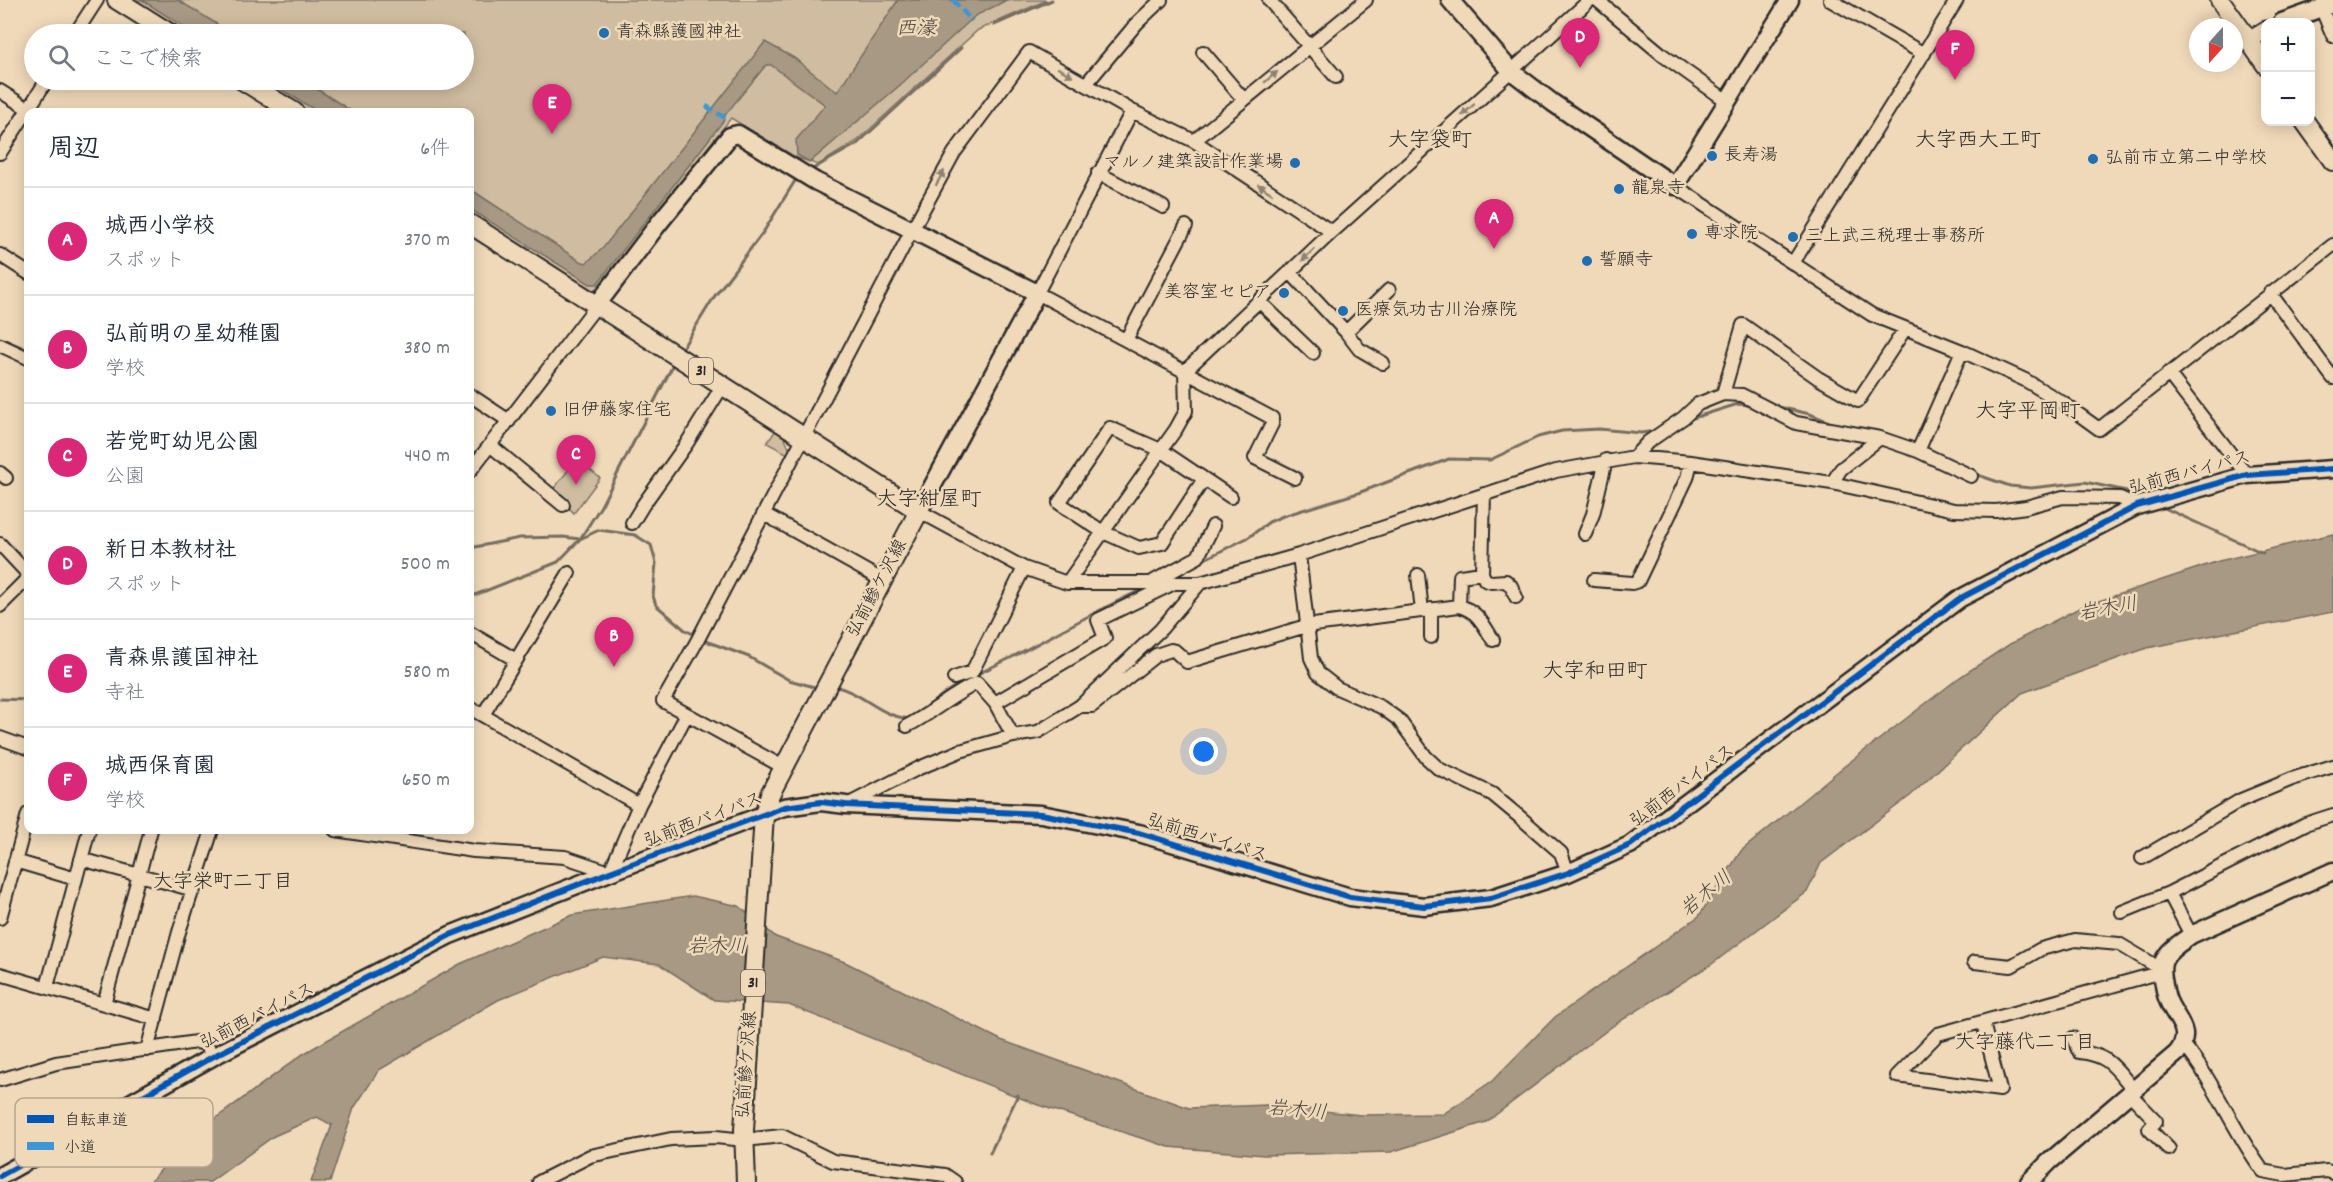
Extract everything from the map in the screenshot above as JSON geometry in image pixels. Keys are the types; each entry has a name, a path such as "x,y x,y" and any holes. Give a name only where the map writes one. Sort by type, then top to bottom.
{"main road":[{"path":"117,0 155,24"},
{"path":"2220,0 2257,38"},
{"path":"258,90 288,108"},
{"path":"2308,126 2333,161"},
{"name":"31","path":"474,227 919,511"},
{"name":"弘前鰺ケ沢線","path":"746,1182 744,1135 764,815 770,794 919,511"}],"street":[{"path":"81,24 97,0"},
{"path":"1086,84 1137,23 1161,0"},
{"path":"1269,0 1336,76"},
{"path":"1194,141 1366,0"},
{"path":"1450,0 1512,71 1553,103 1675,186 1872,315 1962,351 2025,380 2064,403 2099,429 2333,245"},
{"path":"1067,583 1186,411 1185,371 1332,232 1590,0"},
{"path":"1597,0 1664,56 1727,101"},
{"path":"1675,186 1790,0"},
{"path":"1830,0 1924,54"},
{"path":"1793,263 1957,0"},
{"path":"2301,18 2330,12"},
{"path":"2315,19 2330,12"},
{"path":"2330,12 2333,36"},
{"path":"785,768 663,701 698,640 954,153 1029,52 1132,111 1194,141 1332,232"},
{"path":"1203,52 1244,100"},
{"path":"33,108 42,90"},
{"path":"0,91 26,108"},
{"path":"1132,111 919,511 1024,568 1067,583 1200,583 1299,555 1556,471 1606,460 1634,457 1691,462 1832,483 1954,510 1996,511 2026,507 2063,497 2120,498 2138,506"},
{"path":"0,153 24,120"},
{"path":"474,466 659,224 730,136 738,134 815,181 1037,293 1272,418 1272,424 1255,458 1295,478"},
{"path":"1098,173 1163,207"},
{"path":"1126,340 1186,225"},
{"path":"1,257 24,271"},
{"path":"1290,272 1359,349 1383,363"},
{"path":"1346,332 1389,290"},
{"path":"2270,293 2333,378"},
{"path":"1259,301 1313,353"},
{"path":"1723,394 1743,325 1818,378 1857,401 1905,329"},
{"path":"0,345 24,356"},
{"path":"1918,451 1962,351"},
{"path":"2168,373 2247,475"},
{"path":"632,523 687,443 723,385"},
{"path":"1634,457 1648,442 1683,418 1698,404 1723,394 1742,395 1796,423 1880,438 1918,451 1971,476"},
{"path":"474,398 509,421"},
{"path":"1204,479 1162,543 1139,548 1103,531 1059,503 1110,428 1161,450 1231,497"},
{"path":"1832,483 1841,469 1880,438"},
{"path":"490,445 563,506"},
{"path":"1585,534 1593,514 1606,460"},
{"path":"1594,580 1632,583 1638,581 1687,478 1691,462"},
{"name":"弘前西バイパス","path":"139,1098 214,1056 450,935 784,807 821,802 1041,814 1138,833 1350,897 1424,906 1491,898 1568,873 1630,844 1959,600 2138,506 2247,475 2333,469"},
{"path":"1484,495 1482,573 1485,580 1506,581 1516,597"},
{"path":"764,514 882,580"},
{"path":"1154,582 1198,557 1213,526"},
{"path":"0,544 24,570"},
{"path":"1299,555 1311,658 1318,673 1337,688 1381,707 1399,720 1426,756 1439,768 1491,794 1561,853 1568,873"},
{"path":"954,678 972,672 1024,568"},
{"path":"483,715 569,573"},
{"path":"1459,606 1460,576 1482,573"},
{"path":"1418,575 1431,637"},
{"path":"995,704 1105,638 1098,620 1176,582"},
{"path":"0,606 24,583"},
{"path":"846,805 919,768 960,751 1013,736 1038,732 1080,706 1161,629 1200,583"},
{"path":"1080,706 1092,706 1164,651 1175,651 1187,662 1306,626 1459,606 1470,609 1480,618 1493,640"},
{"path":"474,635 516,660"},
{"path":"907,726 977,682 995,704 1013,736"},
{"path":"474,710 639,805"},
{"path":"363,834 474,850 565,857 610,872 639,805 687,714"},
{"path":"0,738 24,747"},
{"path":"2142,858 2241,800 2292,779 2333,766"},
{"path":"2122,912 2169,893 2305,824 2333,815"},
{"path":"0,918 9,868 24,825"},
{"path":"47,987 88,834"},
{"path":"104,1004 150,834"},
{"path":"147,1050 179,932 211,834"},
{"path":"81,859 194,890"},
{"path":"9,868 76,879"},
{"path":"2333,871 2192,934 2171,950 2162,971 2167,998 2180,1020 2184,1033 2184,1045 2203,1068 2246,1148 2263,1172 2285,1178 2327,1171 2333,1173"},
{"path":"2169,893 2192,934"},
{"path":"1974,962 2011,966 2041,949 2076,940 2119,944 2162,971"},
{"path":"1983,1023 2000,1090 1897,1076 1938,1034 2162,971"},
{"path":"0,974 156,1019"},
{"path":"2073,1038 2079,1052 2100,1055 2107,1060 2156,1121 2149,1129 2169,1149"},
{"path":"0,1080 56,1064 196,1042 205,1044 214,1056"},
{"path":"2031,1182 2049,1162 2184,1045"},
{"path":"539,1182 590,1156 671,1140 744,1135 782,1136 833,1161 945,1175 955,1182"},
{"name":"弘前西バイパス","path":"0,1176 16,1167"}],"shaded area":[{"path":"133,0 1047,0 978,30 857,141 818,165 795,157 731,118 594,291 474,216 474,108 304,108 274,90 474,90 474,24 171,24"},
{"path":"776,430 783,435 790,450 788,454 767,443"},
{"path":"577,459 600,478 574,513 552,491"}],"water":[{"path":"142,0 178,0 217,24 179,24"},
{"name":"西濠","path":"898,0 1007,0 975,16 899,86 810,162 797,155 796,140 825,105 771,65 766,65 725,115 724,120 597,284 590,284 474,212 474,192 586,263 603,248 765,42 794,58 837,92"},
{"path":"282,90 319,90 347,108 312,108"},
{"name":"岩木川","path":"2333,534 2333,612 2147,648 2022,693 1910,796 1821,863 1807,892 1712,964 1614,1025 1486,1122 1391,1152 1264,1155 1169,1147 1038,1105 789,1005 714,1000 659,964 603,957 498,1000 379,1070 354,1108 330,1182 311,1182 332,1125 317,1117 274,1136 210,1182 150,1182 163,1167 213,1167 213,1120 303,1054 460,964 572,915 693,896 739,906 776,937 845,962 1001,1040 1189,1108 1267,1105 1361,1115 1443,1114 1492,1081 1555,1017 1699,916 1741,851 1842,768 1960,677 2010,644 2081,607 2219,561"}],"waterway":[{"path":"994,25 1052,0"},
{"path":"809,171 857,144 961,48"},
{"path":"680,352 714,297 764,231 798,176"},
{"path":"0,338 24,348"},
{"path":"474,595 558,562 580,539 601,506 674,363"},
{"path":"1690,419 1738,404 1750,405"},
{"path":"1774,406 1810,414 1834,424"},
{"path":"1201,561 1249,537 1269,522 1283,516 1358,493 1449,459 1490,460 1538,437 1562,431 1599,429 1641,433 1655,431"},
{"path":"1975,474 2010,486 2031,488 2085,482 2131,492 2143,498"},
{"path":"2160,506 2263,553"},
{"path":"474,547 520,538 580,539 599,530 635,535 651,545 656,563 653,596 656,605 685,630 697,636"},
{"path":"929,706 970,678 1143,589"},
{"path":"703,640 749,657 789,680 818,688"},
{"path":"833,686 853,693 889,713 911,719"},
{"path":"0,699 24,700"},
{"path":"990,1153 1018,1095"}],"marked path":[{"path":"953,0 972,21"},
{"path":"706,106 727,119"}],"cycle path":[{"path":"139,1098 214,1056 450,935 784,807 821,802 1041,814 1139,833 1350,897 1424,906 1491,898 1568,873 1630,845 1959,599 2137,506 2247,475 2333,469"},
{"path":"0,1176 16,1167"}],"place":[{"name":"青森縣護國神社","path":"604,33"},
{"name":"新日本教材社","path":"1580,68"},
{"name":"城西保育園","path":"1955,80"},
{"name":"青森県護国神社","path":"552,134"},
{"name":"長寿湯","path":"1712,156"},
{"name":"弘前市立第二中学校","path":"2093,159"},
{"name":"マルノ建築設計作業場","path":"1295,163"},
{"name":"龍泉寺","path":"1619,189"},
{"name":"専求院","path":"1692,234"},
{"name":"三上武三税理士事務所","path":"1793,237"},
{"name":"城西小学校","path":"1494,249"},
{"name":"誓願寺","path":"1587,261"},
{"name":"美容室セピア","path":"1284,293"},
{"name":"医療気功古川治療院","path":"1343,311"},
{"name":"旧伊藤家住宅","path":"551,411"},
{"name":"若党町幼児公園","path":"576,485"},
{"name":"弘前明の星幼稚園","path":"614,667"}],"district":[{"name":"大字袋町","path":"1430,142"},
{"name":"大字西大工町","path":"1978,142"},
{"name":"大字平岡町","path":"2028,413"},
{"name":"大字紺屋町","path":"929,501"},
{"name":"大字和田町","path":"1595,673"},
{"name":"大字栄町二丁目","path":"223,883"},
{"name":"大字藤代二丁目","path":"2025,1044"}]}
